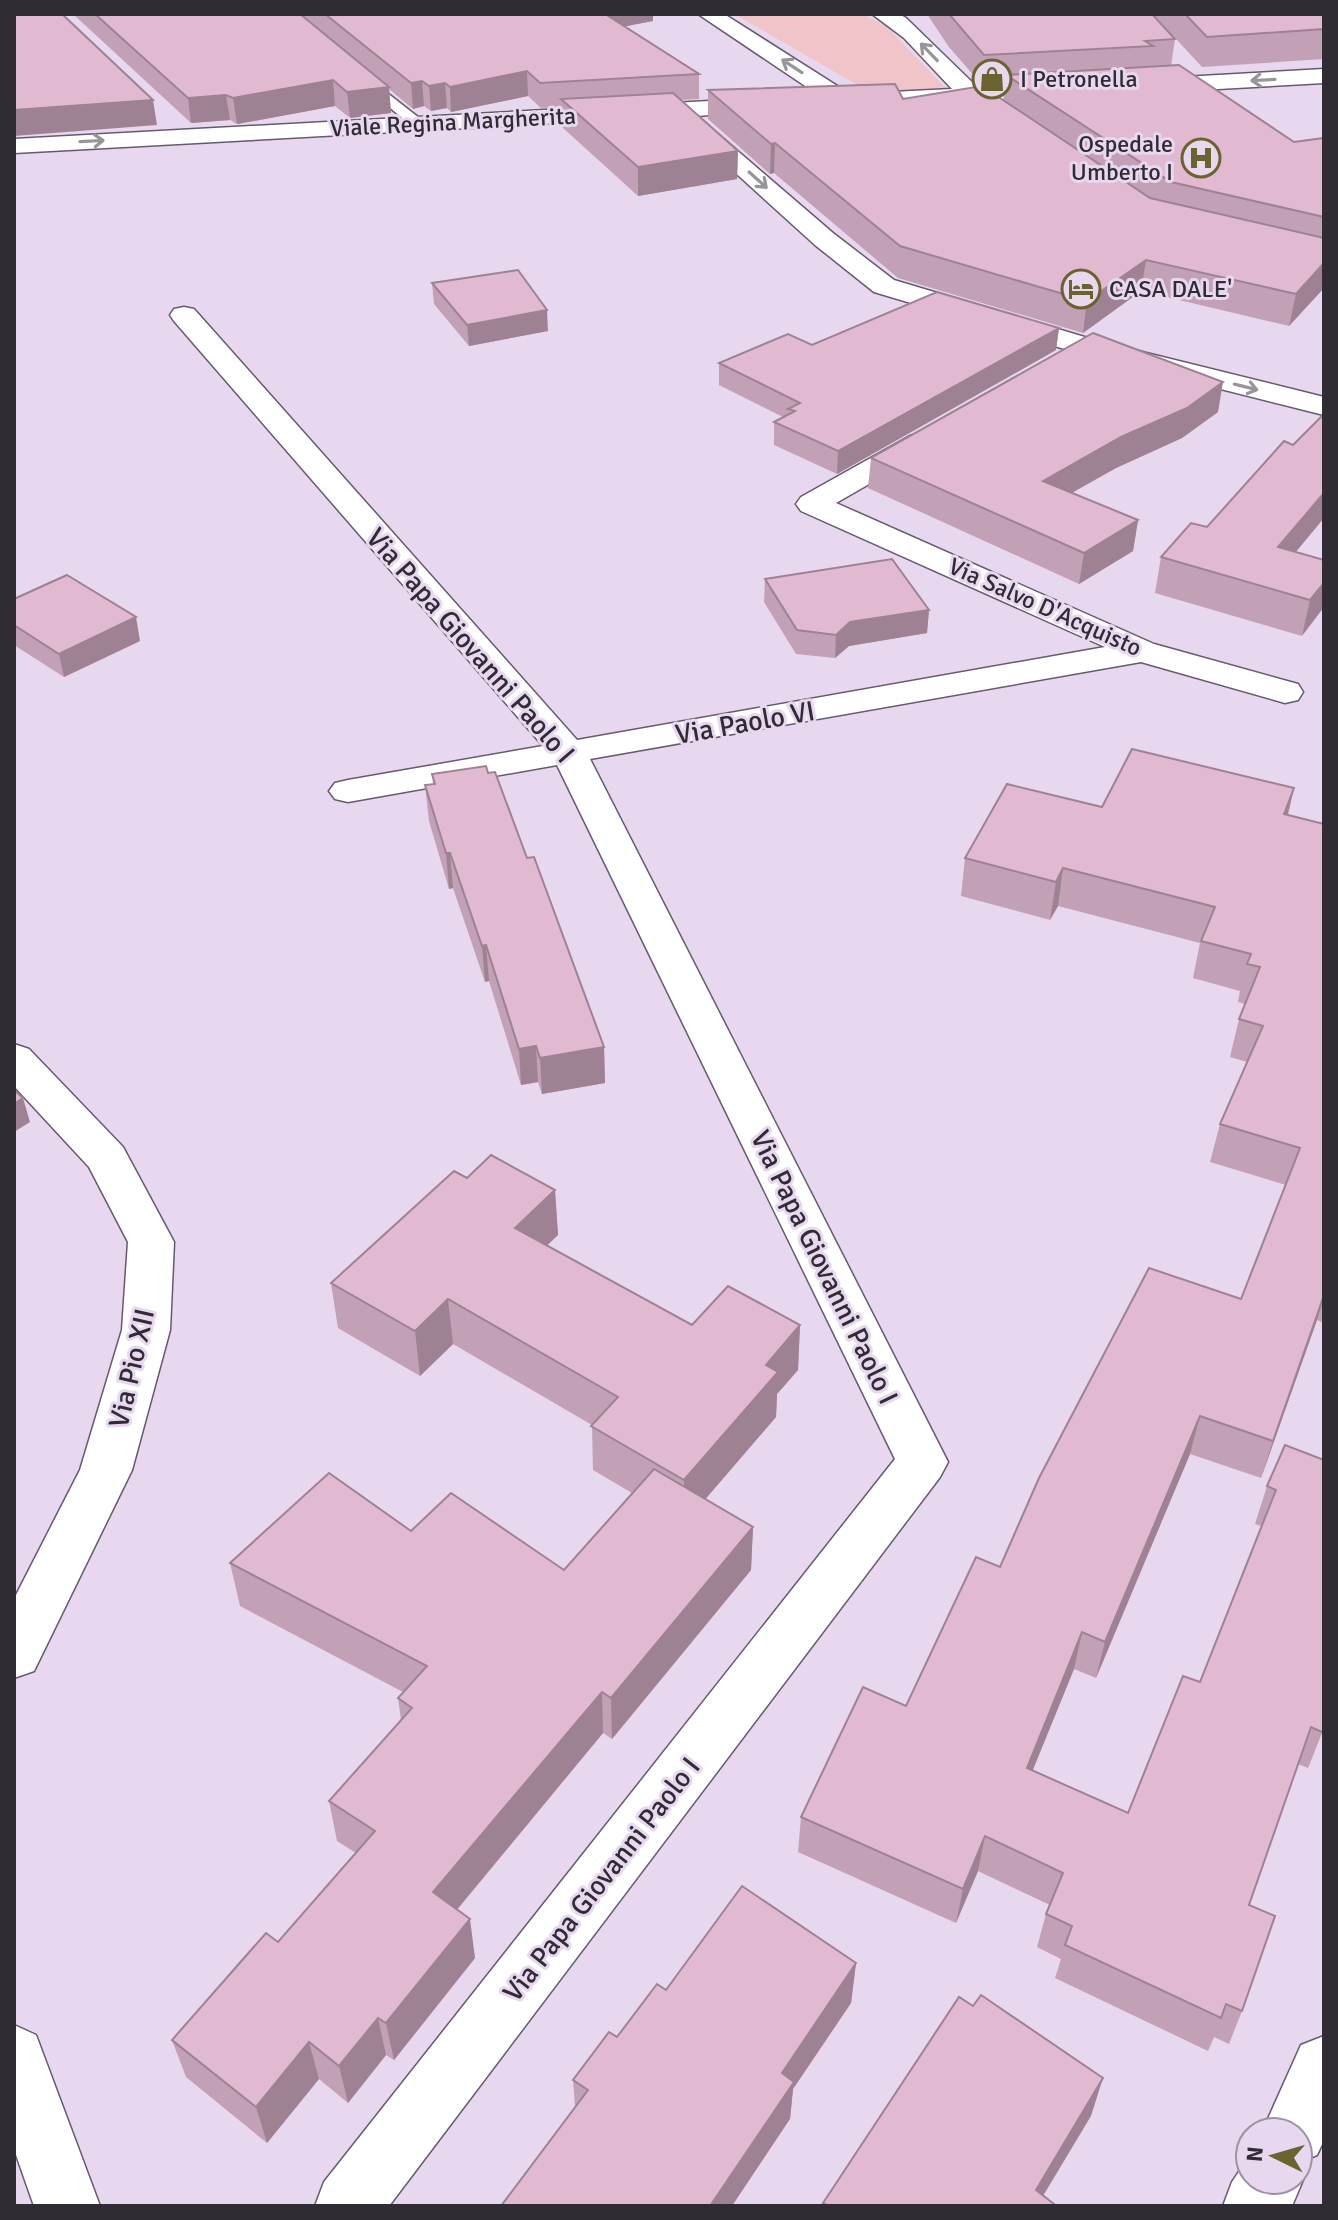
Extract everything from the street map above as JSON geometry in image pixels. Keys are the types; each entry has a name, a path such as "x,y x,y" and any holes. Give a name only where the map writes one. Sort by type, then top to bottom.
{"street":[{"path":"709,14 846,101"},
{"path":"883,14 901,22 970,95 1007,120"},
{"path":"738,31 760,74 790,104"},
{"path":"1180,60 1201,84"},
{"path":"1124,87 1324,76"},
{"name":"Viale Regina Margherita","path":"14,146 1078,90"},
{"path":"679,110 824,239 884,286 1088,347 1324,406"},
{"path":"164,116 186,136"},
{"name":"Via Papa Giovanni Paolo I","path":"184,315 569,753 922,1462 348,2206"},
{"path":"1060,363 1088,347"},
{"name":"Via Salvo D'Acquisto","path":"950,426 812,504 1142,651 1285,692"},
{"name":"Via Paolo VI","path":"348,791 1142,651"},
{"name":"Via Pio XII","path":"14,1059 107,1158 151,1242 146,1330 106,1470 14,1654"},
{"path":"14,2057 67,2206"},
{"path":"1302,2116 1324,2068"}],"lane":[{"path":"346,64 418,124"}],"shaded area":[{"path":"734,14 862,14 885,25 947,89 873,94"}],"building":[{"path":"14,14 62,14 153,100 14,110"},
{"path":"95,14 300,14 389,87 347,92 333,80 233,98 226,95 188,98"},
{"path":"325,14 605,14 699,74 540,83 527,71 450,87 445,83 429,86 422,81 411,83"},
{"path":"949,14 1152,14 1175,39 1145,41 1153,46 984,55"},
{"path":"1185,14 1324,14 1324,29 1207,37"},
{"path":"1179,65 1294,142 1324,138 1324,217 1171,182 1006,75"},
{"path":"895,84 903,99 982,86 1150,198 1324,238 1324,263 1296,294 1146,260 1087,301 900,246 708,90"},
{"path":"673,93 738,151 638,167 561,99"},
{"path":"518,270 547,310 467,325 432,283"},
{"path":"937,292 1059,328 838,451 774,422 795,411 788,409 800,403 719,363 788,334 812,345"},
{"path":"1093,333 1223,382 1187,408 1121,437 1043,481 1138,520 1084,553 871,458"},
{"path":"1324,414 1324,493 1278,547 1324,560 1324,583 1310,600 1161,557 1191,523 1207,527 1284,441 1293,445"},
{"path":"892,559 929,610 850,622 836,635 797,630 765,579"},
{"path":"67,575 136,617 59,654 14,625 14,599"},
{"path":"1132,749 1294,788 1284,814 1324,824 1324,1295 1273,1441 1200,1416 1105,1642 1082,1632 1027,1768 1128,1813 1183,1676 1200,1682 1276,1490 1267,1486 1285,1445 1324,1460 1324,1728 1322,1732 1311,1727 1249,1905 1275,1916 1242,2011 1226,2004 1221,2018 1065,1945 1072,1926 1046,1914 1063,1873 985,1836 963,1889 801,1817 863,1687 906,1706 976,1557 1000,1567 1039,1478 1149,1268 1241,1299 1300,1148 1220,1124 1263,1026 1239,1019 1260,967 1247,964 1251,954 1201,941 1215,907 1063,868 1056,882 965,858 1007,784 1102,807"},
{"path":"486,766 488,773 495,772 527,858 534,857 604,1047 540,1058 536,1046 519,1049 486,945 482,946 450,853 446,853 425,785 435,784 432,774"},
{"path":"14,1090 23,1098 14,1104"},
{"path":"491,1155 555,1190 515,1228 692,1325 728,1286 800,1325 766,1365 778,1372 684,1480 591,1426 618,1397 448,1299 415,1331 331,1283 454,1171 467,1178"},
{"path":"654,1469 753,1527 611,1698 602,1692 433,1892 470,1919 386,2023 378,2018 339,2066 309,2042 256,2107 172,2040 266,1933 278,1942 375,1831 329,1801 412,1708 398,1698 427,1666 230,1563 329,1473 411,1531 451,1493 564,1570"},
{"path":"742,1886 856,1963 782,2073 794,2082 710,2206 501,2206 588,2090 573,2080 609,2032 617,2037 657,1984 666,1990"},
{"path":"981,1995 1103,2078 1036,2190 1053,2206 829,2206 823,2203 959,1997 973,2006"}],"place":[{"name":"I Petronella","path":"992,79"},
{"name":"Ospedale Umberto I","path":"1201,158"},
{"name":"CASA DALE'","path":"1081,289"}]}
